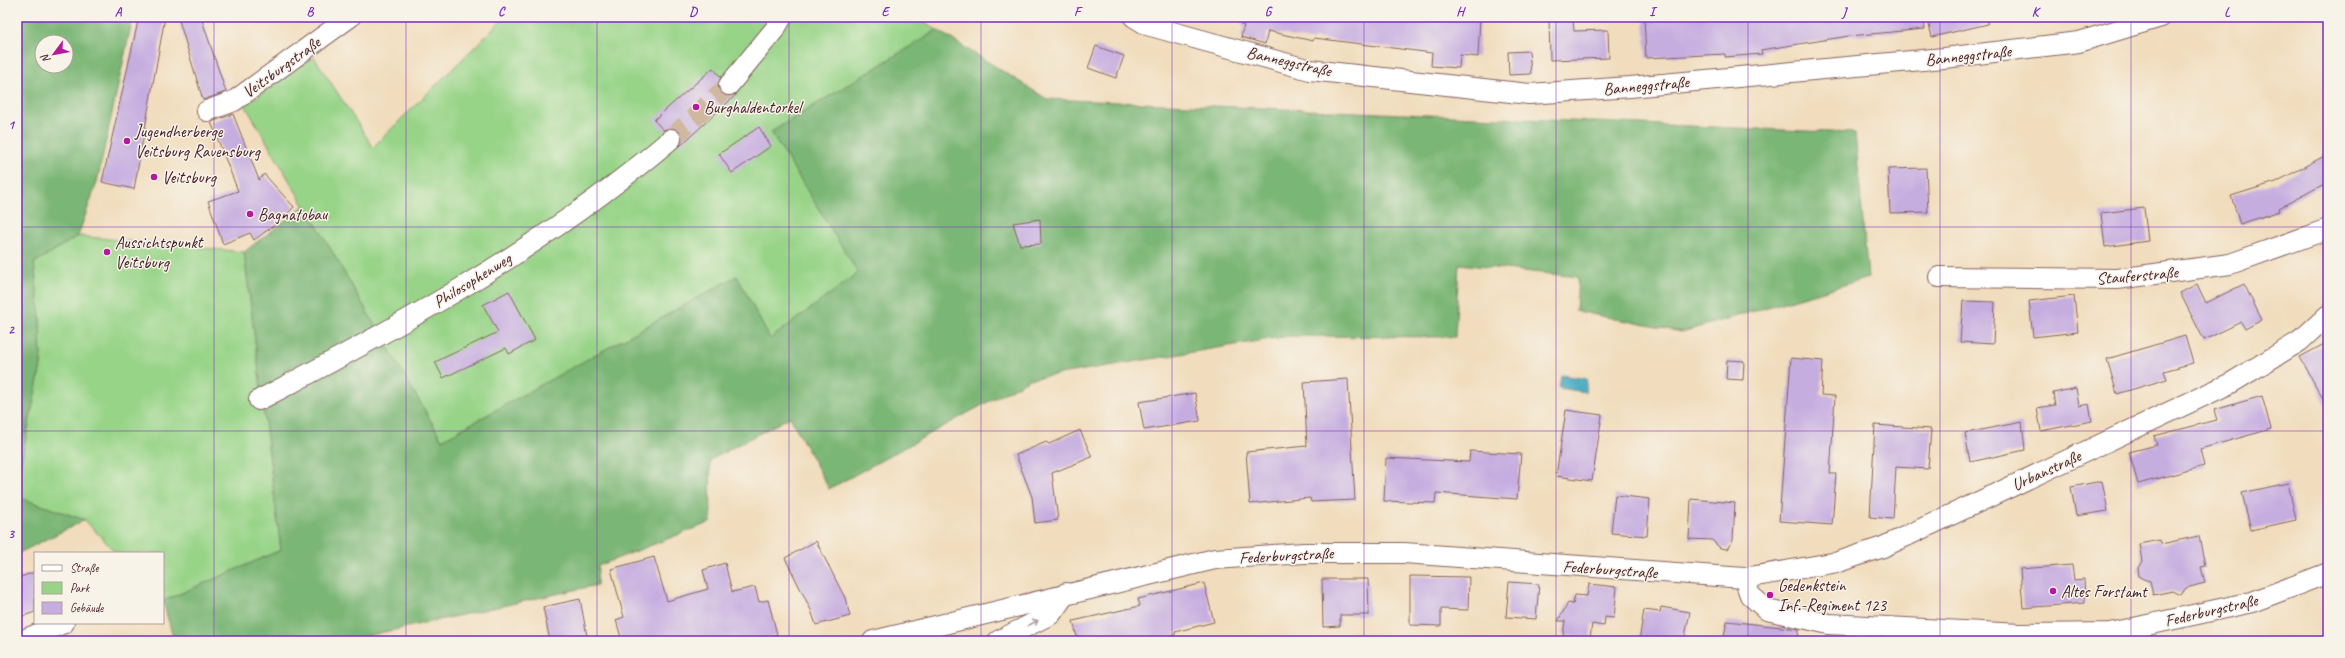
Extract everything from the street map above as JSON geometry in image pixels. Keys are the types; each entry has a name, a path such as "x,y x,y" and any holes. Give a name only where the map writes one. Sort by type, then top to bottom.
{"street":[{"name":"Veitsburgstraße","path":"207,111 234,101 350,17"},
{"path":"729,86 775,29 782,17"},
{"name":"Banneggstraße","path":"1134,17 1147,24 1310,70 1529,94 1630,87 1928,60 2079,42 2161,17"},
{"name":"Philosophenweg","path":"259,400 344,356 461,289 580,210 671,139"},
{"name":"Stauferstraße","path":"1939,277 2117,279 2230,264 2328,230"},
{"name":"Urbanstraße","path":"1744,578 1838,562 1883,547 2231,383 2300,341 2328,315"},
{"name":"Federburgstraße","path":"873,641 1017,607 1066,593 1215,559 1304,553 1404,553 1744,578 1750,595 1767,610 1830,624 2020,634 2111,632 2252,602 2328,573"},
{"path":"998,641 1051,614 1066,593"},
{"path":"21,641 62,624"}],"green space":[{"path":"17,17 133,17 97,182 78,236 34,263 40,316 41,365 17,481"},
{"path":"505,17 917,17 937,30 771,132 859,273 770,339 737,276 442,440 245,105 314,57 373,147"},
{"path":"937,30 1047,99 1855,133 1868,278 1682,332 1576,311 1578,277 1459,264 1455,337 1289,336 1030,379 829,489 790,417 710,460 711,522 598,566 597,585 344,641 174,641 164,601 281,550 244,252 305,205 442,440 737,276 770,339 858,273 771,132"},
{"path":"78,236 244,252 281,550 164,601 164,552 115,552 85,520 17,497 17,481 41,365 40,316 34,263"},
{"path":"17,497 85,520 17,554"}],"water":[{"path":"1561,375 1587,379 1585,392 1559,388"}],"building":[{"name":"Jugendherberge Veitsburg Ravensburg","path":"139,17 165,17 134,189 102,182"},
{"path":"178,17 201,17 226,92 203,100"},
{"path":"1242,17 1480,17 1478,57 1460,55 1459,68 1431,66 1432,53 1314,38 1313,41 1268,31 1265,44 1241,37 1244,25 1241,25"},
{"path":"1549,17 1573,17 1574,31 1608,30 1609,58 1550,60"},
{"path":"1644,17 1924,17 1925,29 1849,36 1761,50 1762,54 1725,57 1725,54 1646,58"},
{"path":"1927,17 1987,17 1988,24 1932,37"},
{"path":"1096,46 1124,56 1116,78 1088,68"},
{"path":"1529,51 1531,74 1509,75 1508,52"},
{"name":"Burghaldentorkel","path":"713,68 721,77 718,84 721,94 728,96 737,94 680,146 682,138 680,131 670,128 663,130 654,120"},
{"name":"Bagnatobau","path":"233,114 259,180 264,174 294,207 280,221 254,240 250,233 223,244 208,201 238,191 211,122"},
{"path":"759,127 771,146 732,173 719,154"},
{"path":"2328,154 2328,182 2279,208 2280,211 2240,224 2231,196 2276,182"},
{"path":"1926,168 1928,212 1890,213 1888,169"},
{"path":"2144,208 2148,241 2105,247 2101,213"},
{"path":"1040,219 1041,244 1020,245 1013,223"},
{"path":"2197,284 2206,303 2244,284 2262,320 2245,329 2241,322 2204,340 2180,293"},
{"path":"509,291 535,340 509,354 506,348 443,378 435,362 498,332 483,305"},
{"path":"2074,296 2078,332 2033,337 2029,301"},
{"path":"1963,301 1995,302 1993,344 1960,342"},
{"path":"2185,336 2193,363 2164,371 2167,379 2117,394 2107,359"},
{"path":"2328,342 2328,408 2300,357"},
{"path":"1791,358 1823,361 1821,395 1835,396 1830,474 1836,474 1832,525 1779,521"},
{"path":"1727,360 1744,361 1743,380 1726,379"},
{"path":"1348,379 1355,500 1311,502 1310,498 1250,504 1246,452 1307,446 1304,382"},
{"path":"2076,388 2079,406 2089,404 2092,421 2041,431 2037,408 2055,405 2053,393"},
{"path":"1195,393 1200,421 1144,430 1139,402"},
{"path":"2262,396 2271,429 2200,449 2204,466 2138,484 2129,452 2157,445 2154,436 2217,420 2214,410"},
{"path":"1566,410 1602,415 1592,481 1556,476"},
{"path":"2022,422 2025,450 1970,462 1965,433"},
{"path":"1875,425 1931,429 1928,469 1896,467 1893,519 1870,517"},
{"path":"1080,430 1092,457 1052,473 1058,520 1035,523 1032,497 1016,455 1046,442 1049,444"},
{"path":"1470,451 1521,454 1517,499 1436,493 1435,503 1384,501 1386,458 1469,462"},
{"path":"2102,481 2108,511 2076,516 2071,487"},
{"path":"2288,483 2296,520 2251,530 2242,493"},
{"path":"1615,495 1650,499 1647,536 1611,533"},
{"path":"1691,499 1735,503 1733,540 1727,549 1720,548 1712,540 1689,539"},
{"path":"2199,536 2205,566 2201,567 2205,583 2186,588 2181,595 2173,591 2153,595 2150,582 2139,576 2138,568 2142,561 2139,544 2160,540 2161,544"},
{"path":"816,541 845,598 850,616 816,625 811,610 785,558"},
{"path":"654,557 667,601 708,589 703,570 725,563 732,592 755,587 759,602 768,600 777,634 760,641 622,641 616,620 624,617 611,569"},
{"name":"Altes Forstamt","path":"2072,565 2074,580 2084,579 2085,603 2023,608 2020,569"},
{"path":"34,572 34,612 17,618 17,578"},
{"path":"1410,576 1469,577 1468,610 1441,609 1441,626 1410,625"},
{"path":"1322,579 1368,579 1369,615 1340,615 1340,626 1323,627"},
{"path":"1509,582 1539,584 1536,619 1506,617"},
{"path":"1204,583 1214,622 1175,632 1175,635 1151,641 1078,641 1073,621 1140,606 1138,599"},
{"path":"1589,584 1617,587 1614,618 1605,617 1604,626 1592,624 1590,638 1563,635 1565,621 1558,621 1568,603 1573,604 1575,595 1587,596"},
{"path":"580,599 588,641 550,641 543,607"},
{"path":"1661,607 1690,612 1684,641 1639,641 1644,610 1660,612"},
{"path":"1727,621 1799,629 1798,641 1723,641"}],"tunnel":[{"path":"671,139 729,85"}],"place":[{"name":"Burghaldentorkel","path":"696,107"},
{"name":"Jugendherberge Veitsburg Ravensburg","path":"127,141"},
{"name":"Veitsburg","path":"154,177"},
{"name":"Bagnatobau","path":"250,214"},
{"name":"Aussichtspunkt Veitsburg","path":"107,252"},
{"name":"Altes Forstamt","path":"2053,591"},
{"name":"Gedenkstein Inf.-Regiment 123","path":"1770,595"}]}
